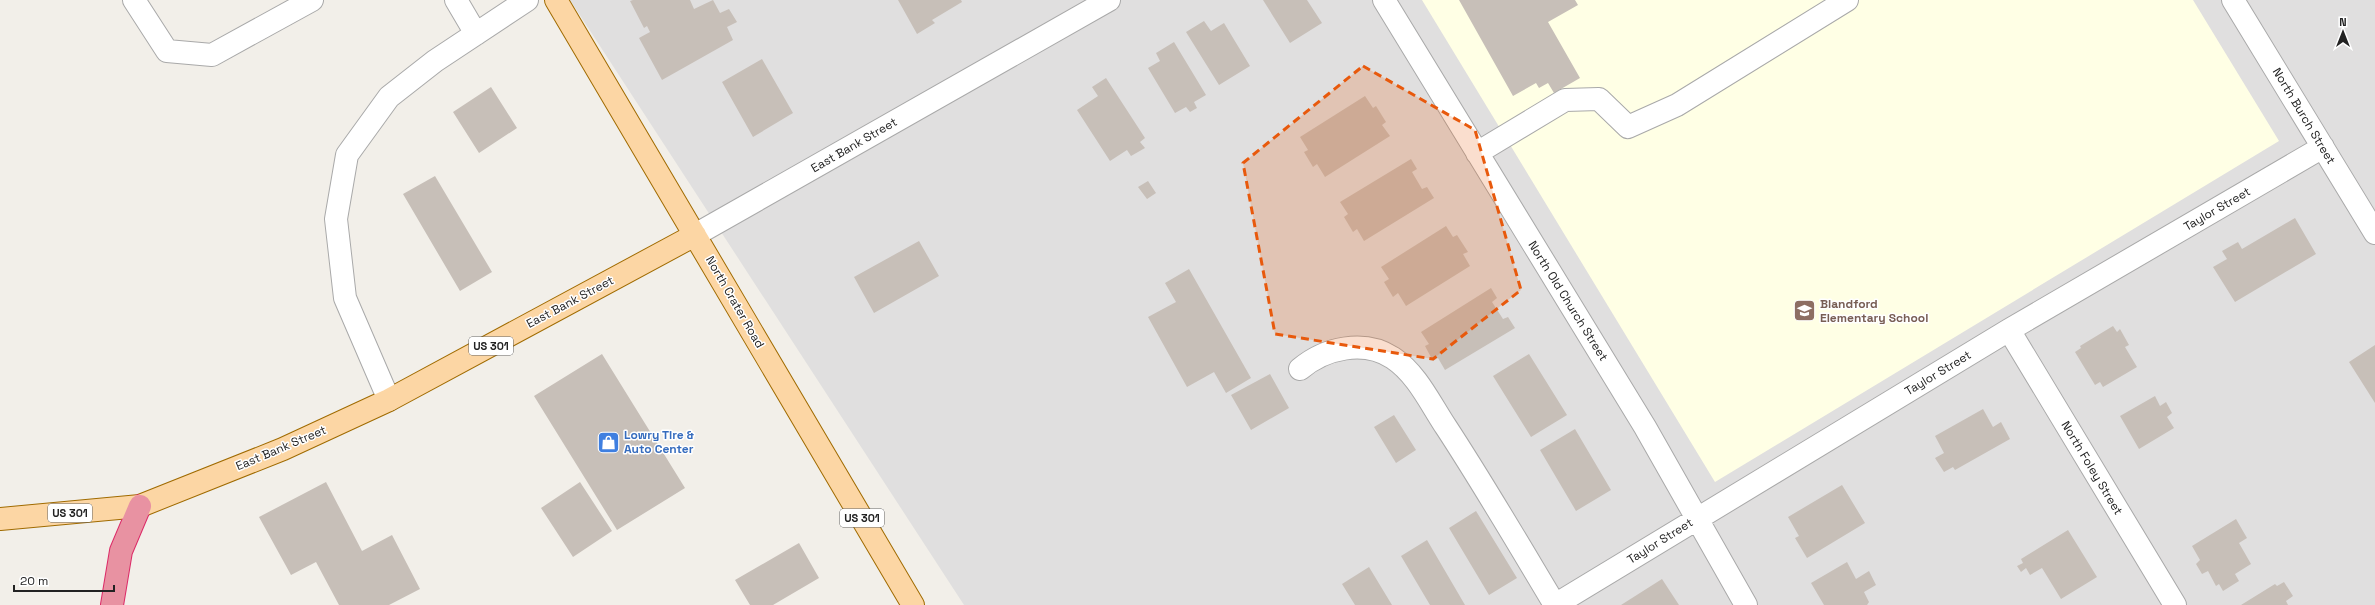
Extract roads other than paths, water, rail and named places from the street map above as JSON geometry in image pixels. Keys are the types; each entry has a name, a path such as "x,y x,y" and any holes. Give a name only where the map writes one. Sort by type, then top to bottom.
{"highway":[{"path":"112,605 120,551 140,506"}],"main road":[{"name":"North Crater Road","path":"556,0 913,605"},
{"name":"East Bank Street","path":"0,520 140,506 282,449 389,400 695,235"}],"street":[{"path":"134,0 167,51 212,55 312,0"},
{"path":"456,0 476,34"},
{"path":"389,400 345,298 336,220 347,154 389,97 476,34 527,0"},
{"name":"East Bank Street","path":"695,235 1109,0"},
{"name":"North Old Church Street","path":"1384,0 1645,426 1695,519 1746,605"},
{"path":"1477,153 1565,100 1599,99 1628,127 1677,105 1847,0"},
{"name":"North Burch Street","path":"2233,0 2375,233"},
{"name":"Taylor Street","path":"1555,605 2009,330 2323,147"},
{"name":"North Foley Street","path":"2009,330 2174,605"},
{"path":"1300,369 1325,353 1344,348 1369,349 1392,357 1411,373 1478,476 1555,605"}],"place":[{"name":"Blandford Elementary School","path":"1804,311"},
{"name":"Lowry Tire & Auto Center","path":"609,442"}]}
